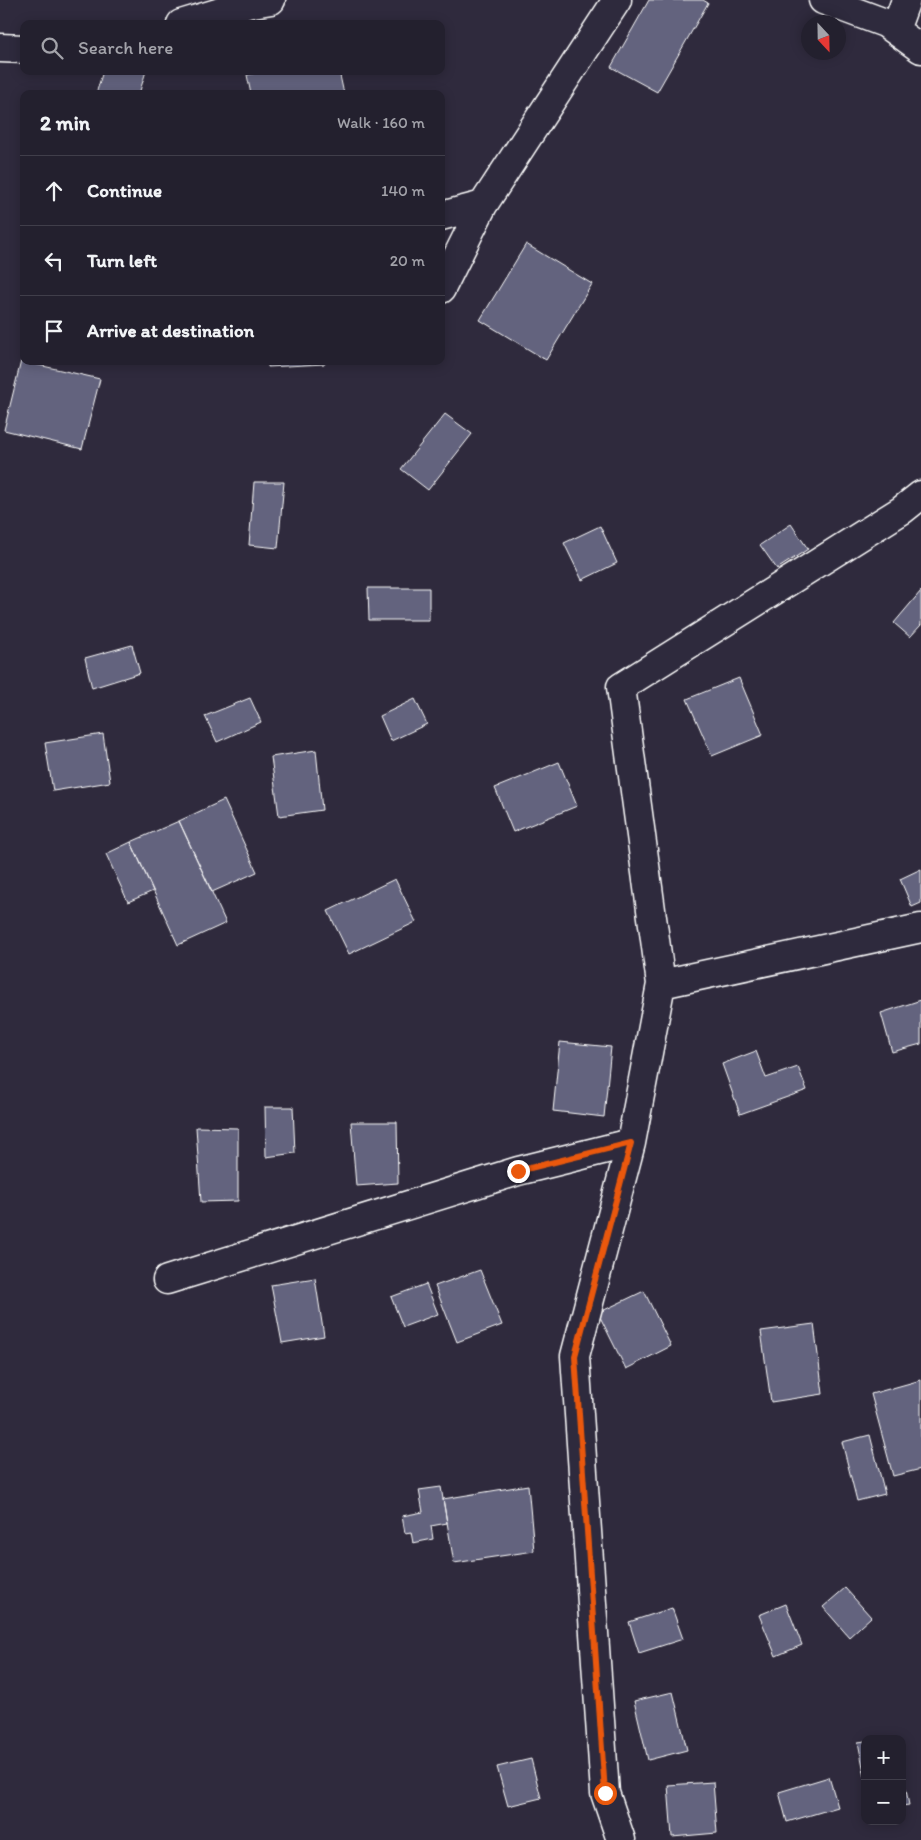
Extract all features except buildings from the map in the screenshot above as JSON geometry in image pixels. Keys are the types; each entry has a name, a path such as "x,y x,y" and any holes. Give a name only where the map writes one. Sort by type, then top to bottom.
{"street":[{"path":"194,20 247,4 271,0"},
{"path":"445,281 483,205 617,0"},
{"path":"823,0 885,23 921,49"},
{"path":"895,30 906,0"},
{"path":"0,48 20,49"},
{"path":"445,215 483,205"},
{"path":"621,1840 605,1793 575,1356 631,1143 661,984 621,687 902,510 921,495"},
{"path":"661,984 921,928"},
{"path":"167,1280 518,1171 631,1143"}],"route":[{"path":"518,1171 631,1143 575,1356 605,1793"}]}
